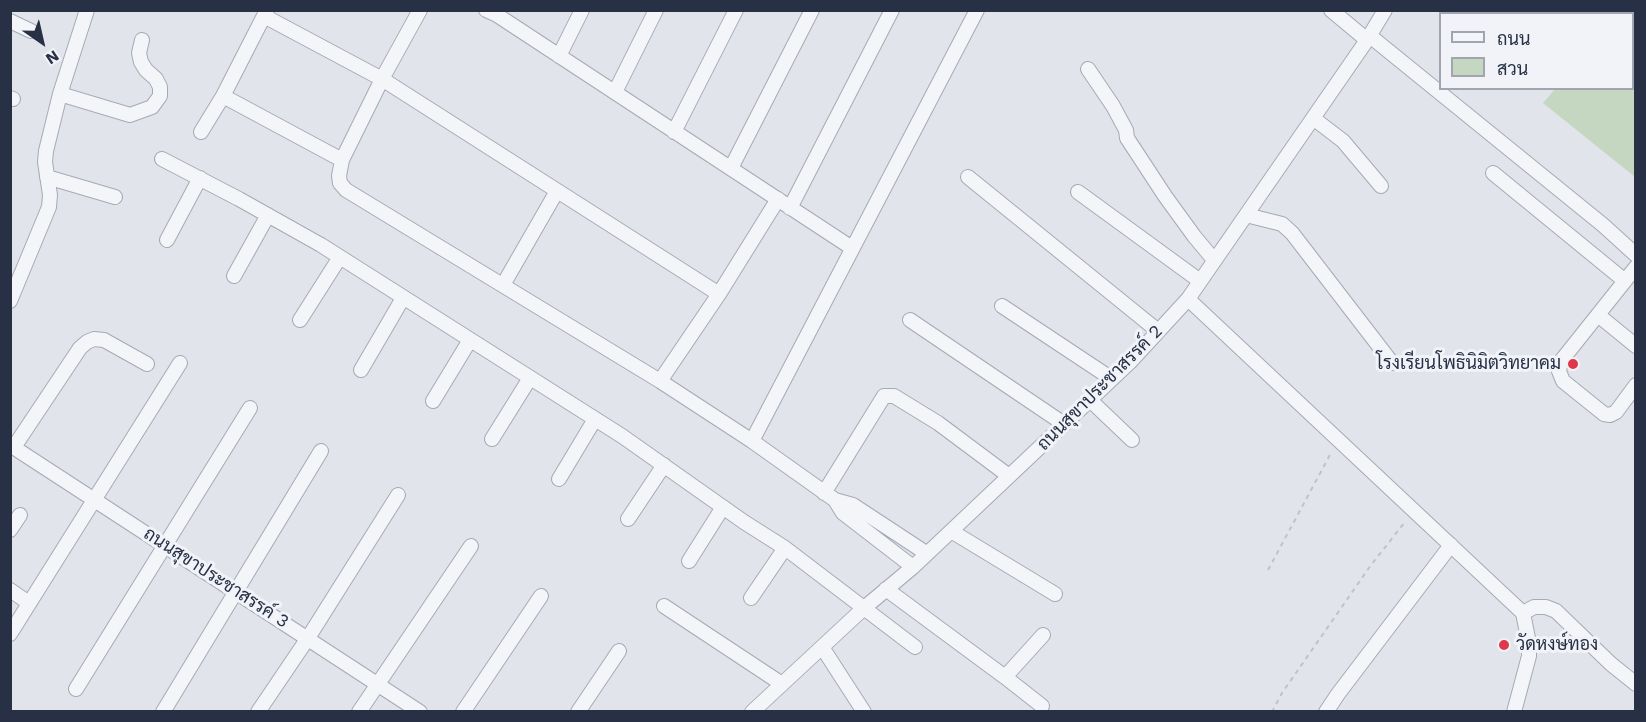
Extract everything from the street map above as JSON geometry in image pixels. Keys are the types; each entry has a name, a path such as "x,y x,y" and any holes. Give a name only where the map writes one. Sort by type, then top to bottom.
{"street":[{"path":"10,301 49,207 46,151 60,94 87,10"},
{"path":"420,10 382,79 342,160 339,176 340,183 346,190 660,381 752,441 830,497 843,513 912,567"},
{"path":"559,56 582,10"},
{"path":"615,92 656,10"},
{"path":"674,132 736,10"},
{"path":"730,168 812,10"},
{"path":"790,208 892,10"},
{"path":"752,441 977,10"},
{"path":"1331,10 1439,89"},
{"name":"ถนนสุขาประชาสรรค์ 2","path":"753,711 912,567 1090,400 1130,362 1188,299 1385,10"},
{"path":"494,12 852,248"},
{"path":"201,132 223,96 265,13 382,79 719,294"},
{"path":"10,21 32,32"},
{"path":"60,94 130,115 153,107 160,96 160,87 141,62 138,53 142,40"},
{"path":"1088,69 1113,106 1126,130 1127,138 1194,236 1214,260"},
{"path":"1441,90 1603,225 1635,255"},
{"path":"223,96 342,160"},
{"path":"1313,118 1343,141 1381,186"},
{"path":"162,159 268,215 339,257 595,419 785,548 915,647"},
{"path":"1492,173 1625,281"},
{"path":"47,177 115,197"},
{"path":"968,177 1158,331"},
{"path":"167,240 200,178"},
{"path":"503,285 557,191"},
{"path":"1078,192 1200,281"},
{"path":"660,381 719,294 777,199"},
{"path":"234,276 268,215"},
{"path":"1246,215 1282,224 1292,233 1392,363"},
{"path":"300,320 339,257"},
{"path":"1635,267 1561,361 1559,370 1563,381 1604,414 1610,415 1616,412 1635,386"},
{"path":"361,370 404,298"},
{"path":"1188,299 1523,613 1529,656 1514,711"},
{"path":"1002,306 1112,379"},
{"path":"1598,315 1635,346"},
{"path":"910,320 1064,424"},
{"path":"12,446 80,348 87,342 94,339 104,340 147,364"},
{"path":"433,401 470,340"},
{"path":"10,634 180,363"},
{"path":"492,439 530,378"},
{"path":"830,497 884,396 894,396 938,423 1009,476"},
{"path":"1090,400 1132,440"},
{"path":"76,689 250,408"},
{"path":"559,479 595,419"},
{"name":"ถนนสุขาประชาสรรค์ 3","path":"12,446 420,711"},
{"path":"163,711 321,451"},
{"path":"628,519 664,465"},
{"path":"258,711 308,638 398,495"},
{"path":"830,497 853,505 926,553"},
{"path":"689,561 723,507"},
{"path":"10,531 20,515"},
{"path":"951,531 1055,594"},
{"path":"1326,711 1451,545"},
{"path":"359,711 471,546"},
{"path":"751,598 785,548"},
{"path":"10,590 29,603"},
{"path":"886,590 1042,706"},
{"path":"463,711 541,596"},
{"path":"663,606 782,684"},
{"path":"1523,613 1534,607 1556,610 1611,664 1635,684"},
{"path":"1005,677 1043,635"},
{"path":"822,647 864,711"},
{"path":"578,711 619,651"}],"path":[{"path":"1268,570 1338,440"},
{"path":"1272,711 1281,693 1371,565 1414,511"}],"green space":[{"path":"1635,11 1635,177 1543,103 1554,90 1634,90 1634,12 1617,12"}],"place":[{"name":"โรงเรียนโพธินิมิตวิทยาคม","path":"1573,364"},
{"name":"วัดหงษ์ทอง","path":"1504,645"}]}
